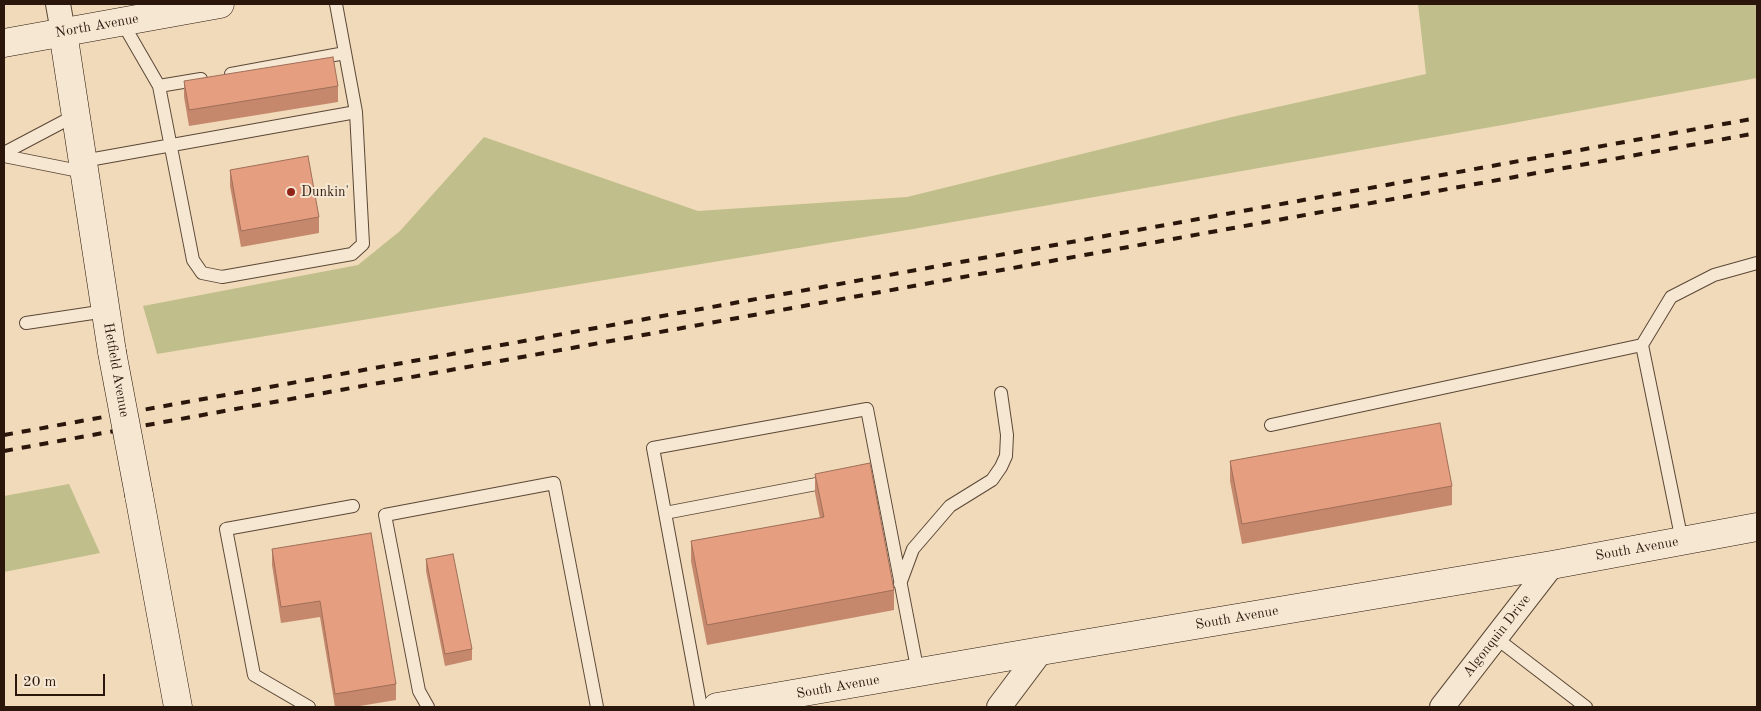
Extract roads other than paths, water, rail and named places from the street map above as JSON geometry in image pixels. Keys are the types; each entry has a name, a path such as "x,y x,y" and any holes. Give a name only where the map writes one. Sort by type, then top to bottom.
{"main road":[{"name":"North Avenue","path":"4,43 220,4"},
{"name":"Hetfield Avenue","path":"63,32 112,352 178,707"},
{"name":"South Avenue","path":"717,707 1040,650 1552,565 1757,527"}],"street":[{"path":"58,4 63,32"},
{"name":"Algonquin Drive","path":"1442,707 1552,565"},
{"path":"999,707 1040,650"}],"lane":[{"path":"122,22 159,86 193,260 202,273 222,276 352,254 363,244 356,112 336,4"},
{"path":"159,86 345,53"},
{"path":"4,154 84,167 170,145 356,112"},
{"path":"4,154 76,116"},
{"path":"1682,541 1642,345 1671,298 1714,274 1757,263"},
{"path":"26,323 106,311"},
{"path":"1272,425 1642,345"},
{"path":"900,584 913,549 950,506 992,480 1001,467 1006,456 1007,435 1001,393"},
{"path":"701,707 653,448 867,409 874,473 900,584 918,673"},
{"path":"665,513 840,480"},
{"path":"428,707 419,691 385,515 554,482 597,707"},
{"path":"310,707 254,676 226,529 353,506"},
{"path":"1496,638 1586,707"}],"railway":[{"path":"4,435 1757,118"},
{"path":"4,451 1757,133"}],"place":[{"name":"Dunkin'","path":"291,192"}]}
